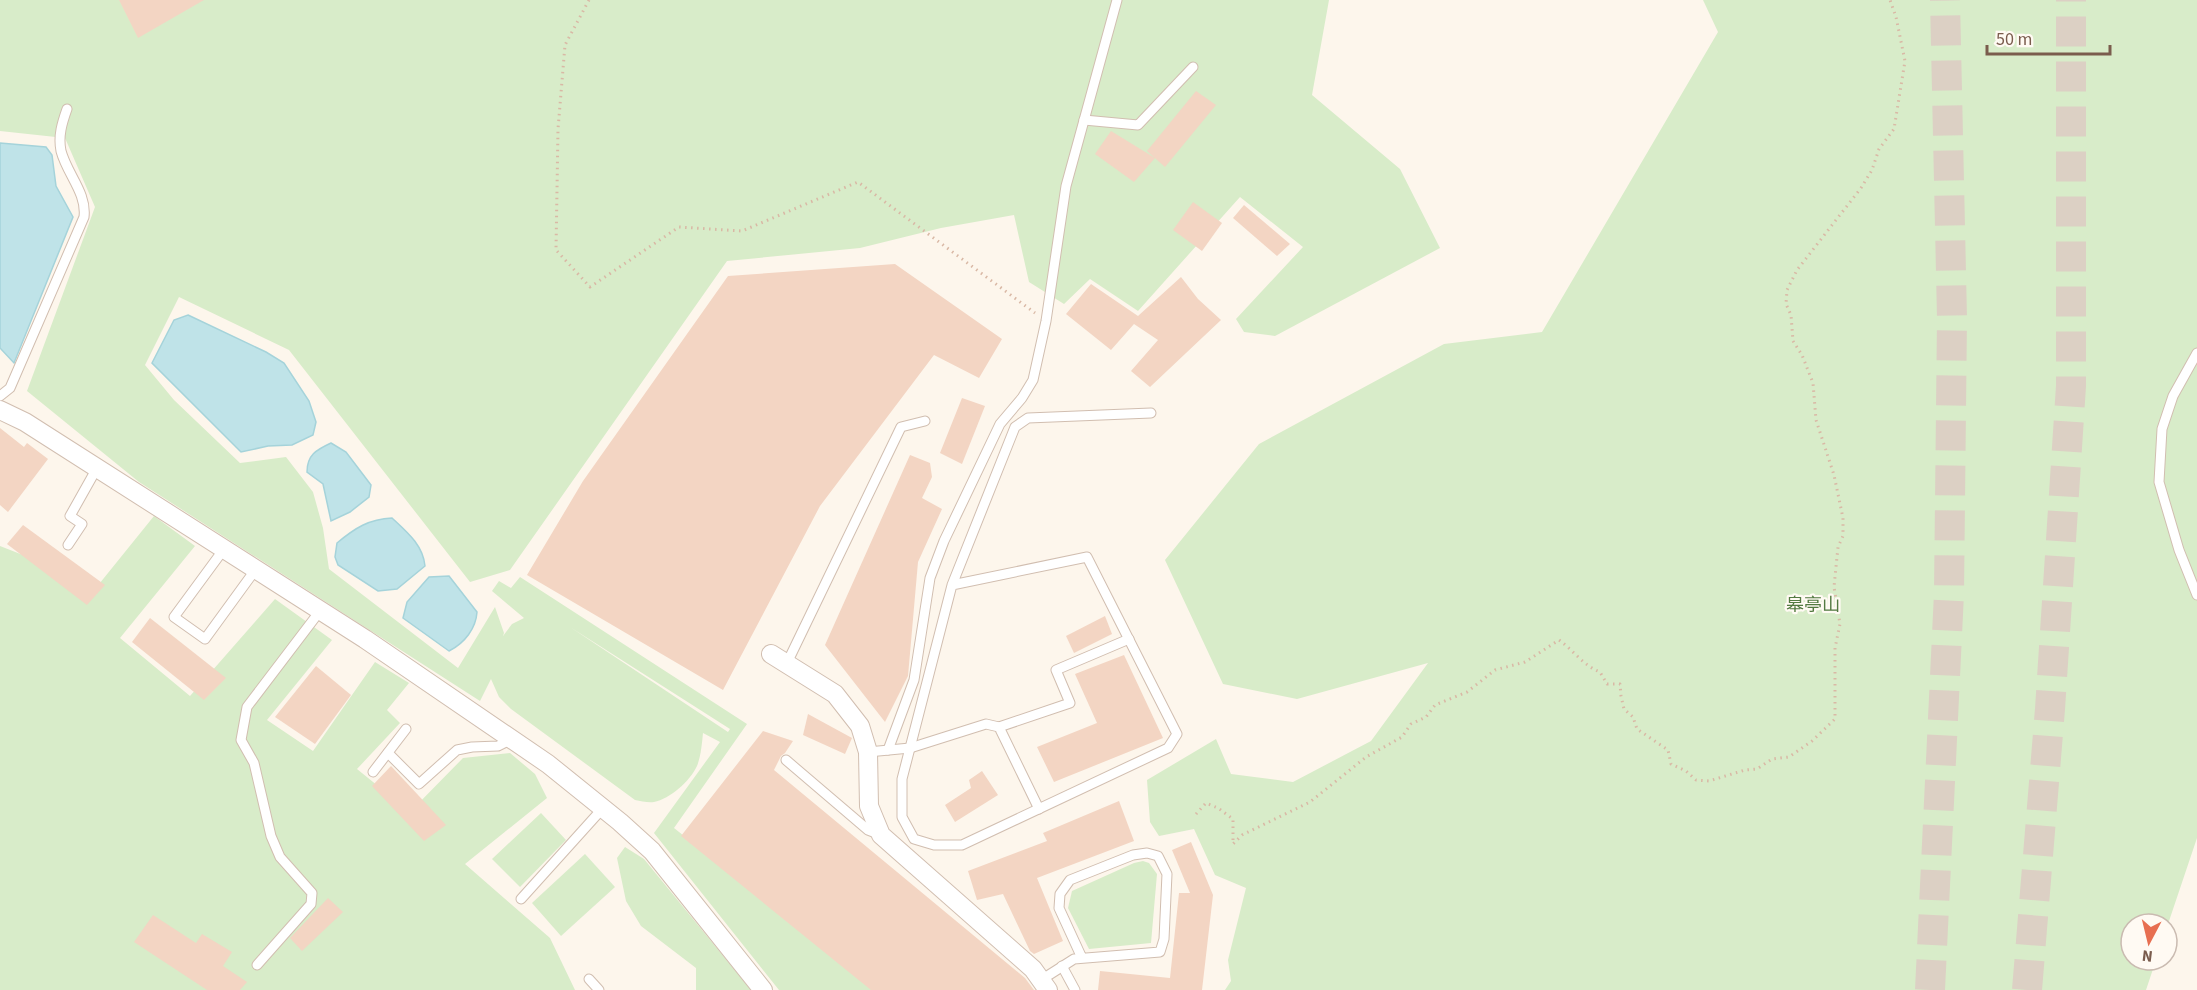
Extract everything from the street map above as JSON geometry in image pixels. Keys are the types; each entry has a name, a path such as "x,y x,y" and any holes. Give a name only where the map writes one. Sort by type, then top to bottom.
{"street":[{"path":"0,410 25,422 320,610 548,764 652,851 763,990"},
{"path":"771,654 835,694 860,726 868,752 869,806 881,835 1034,969 1045,985"}],"lane":[{"path":"888,750 914,680 930,578 944,541 1000,424 1022,398 1033,380 1046,321 1066,186 1117,0"},
{"path":"1084,120 1138,125 1193,67"},
{"path":"0,396 10,388 84,217 85,206 61,151 60,129 67,109"},
{"path":"2197,353 2173,396 2162,429 2159,482 2179,550 2197,595"},
{"path":"952,585 1087,557 1177,734 1168,748 962,845 934,845 914,839 902,817 902,779 952,585 1015,428 1029,418 1151,413"},
{"path":"787,663 901,427 926,421"},
{"path":"68,545 82,524 70,516 98,468"},
{"path":"224,549 174,617 205,639 256,569"},
{"path":"257,965 311,904 312,893 280,857 271,836 254,763 242,740 245,718 247,707 320,610"},
{"path":"868,752 910,747 986,724 999,727 1070,703 1056,670 1129,639"},
{"path":"999,727 1039,809"},
{"path":"373,772 406,729"},
{"path":"388,753 419,784 457,750 498,746 512,739"},
{"path":"786,760 868,830 881,835"},
{"path":"521,899 603,808"},
{"path":"1045,985 1062,966 1074,958 1082,958 1160,952 1164,939 1167,874 1158,856 1147,853 1133,855 1070,880 1060,894 1059,908 1082,958"},
{"path":"1062,966 1075,990"},
{"path":"589,979 599,990"}],"path":[{"path":"589,0 565,45 558,129 556,250 590,287 679,227 742,231 858,182 1046,321"},
{"path":"1196,814 1206,803 1218,808 1233,819 1233,844 1242,835 1310,802 1366,757 1402,737 1411,724 1426,717 1435,705 1467,692 1495,670 1525,662 1559,640 1576,653 1589,668 1600,672 1607,684 1620,684 1624,709 1633,717 1637,729 1668,750 1671,764 1686,771 1696,780 1709,781 1745,770 1757,769 1772,759 1789,757 1812,741 1835,719 1835,648 1840,624 1834,586 1838,547 1843,536 1843,518 1834,475 1816,420 1813,383 1794,341 1791,315 1786,304 1787,290 1797,270 1861,188 1872,170 1879,149 1894,129 1905,61 1890,0"}],"green space":[{"path":"0,0 1329,0 1312,95 1400,169 1440,248 1275,336 1244,332 1236,319 1303,247 1240,197 1138,311 1090,279 1064,304 1029,282 1014,215 941,228 860,248 727,261 510,570 470,582 289,350 179,297 145,365 174,400 240,463 286,457 313,492 323,528 329,569 458,668 495,607 503,636 512,624 524,618 492,591 499,581 511,588 520,577 747,724 674,828 877,990 779,990 654,833 720,742 703,733 697,766 685,783 660,800 649,802 635,800 511,709 499,697 491,679 480,701 139,482 27,391 95,207 65,138 0,131","holes":["570,627 730,729 728,732"]},
{"name":"皋亭山","path":"1703,0 2197,0 2197,838 2172,912 2119,912 2119,972 2152,972 2146,990 1225,990 1231,981 1228,960 1246,888 1215,875 1194,829 1159,836 1150,822 1147,780 1216,739 1231,774 1293,782 1371,741 1428,663 1297,699 1223,684 1165,560 1259,444 1444,344 1542,332 1718,32"},
{"path":"154,516 195,546 120,638 190,696 275,599 332,640 267,720 313,751 375,662 409,683 387,710 400,723 357,769 410,812 463,758 510,753 535,774 547,798 465,864 550,938 575,990 0,990 0,546 28,557 87,599"},
{"path":"541,813 566,840 520,887 492,859"},
{"path":"625,847 644,859 751,990 696,990 696,968 641,926 626,901 617,858"},
{"path":"585,854 615,887 561,936 532,903"},
{"path":"1143,861 1149,863 1157,874 1151,943 1089,949 1068,908 1072,891"}],"water":[{"path":"0,143 46,147 52,155 56,186 73,217 14,363 0,348"},
{"path":"188,315 284,363 309,401 316,422 313,435 292,445 268,446 241,452 152,363 174,320"},
{"path":"331,443 346,452 371,485 369,497 350,512 331,521 323,484 307,472 307,466 313,454"},
{"path":"392,518 418,545 425,566 397,589 378,591 338,565 335,557 337,543 363,525 376,520"},
{"path":"449,576 477,612 469,634 449,651 403,618 407,602 429,577"}],"building":[{"path":"119,0 204,0 138,38"},
{"path":"1196,91 1216,105 1165,167 1147,151"},
{"path":"1111,131 1155,158 1134,182 1095,154"},
{"path":"1193,202 1222,223 1202,251 1173,230"},
{"path":"1244,205 1290,244 1277,256 1233,218"},
{"path":"895,264 1002,339 979,378 934,355 820,506 723,690 527,575 583,481 728,276"},
{"path":"1181,277 1198,299 1221,320 1150,387 1131,371 1158,340 1134,324 1111,350 1066,314 1091,284 1138,316"},
{"path":"962,398 985,406 962,464 940,453"},
{"path":"0,428 24,447 27,443 48,459 8,512 0,505"},
{"path":"910,455 930,463 932,477 922,498 942,509 918,562 908,676 885,722 825,645"},
{"path":"23,525 105,585 87,605 7,544"},
{"path":"1105,616 1112,634 1074,653 1066,636"},
{"path":"150,618 226,678 204,700 132,642"},
{"path":"1124,655 1163,738 1054,782 1037,747 1097,723 1075,674"},
{"path":"316,666 351,695 315,744 275,717"},
{"path":"808,714 852,738 845,754 803,735"},
{"path":"763,731 793,741 781,756 774,770 1025,978 1034,990 871,990 681,836"},
{"path":"391,766 446,825 424,841 372,786"},
{"path":"982,771 998,795 955,822 945,805 971,788 969,780"},
{"path":"1119,801 1134,841 1037,878 1063,941 1034,954 1030,951 1003,894 977,900 968,871 1047,841 1043,833"},
{"path":"1191,842 1213,895 1202,990 1098,990 1100,971 1170,978 1179,893 1190,893 1172,850"},
{"path":"328,898 343,912 302,951 290,938"},
{"path":"153,915 196,943 202,934 232,952 223,966 247,982 240,990 207,990 134,942"}],"tunnel":[{"path":"1930,990 1949,593 1952,318 1945,0"},
{"path":"2027,990 2050,709 2071,386 2071,0"}]}
